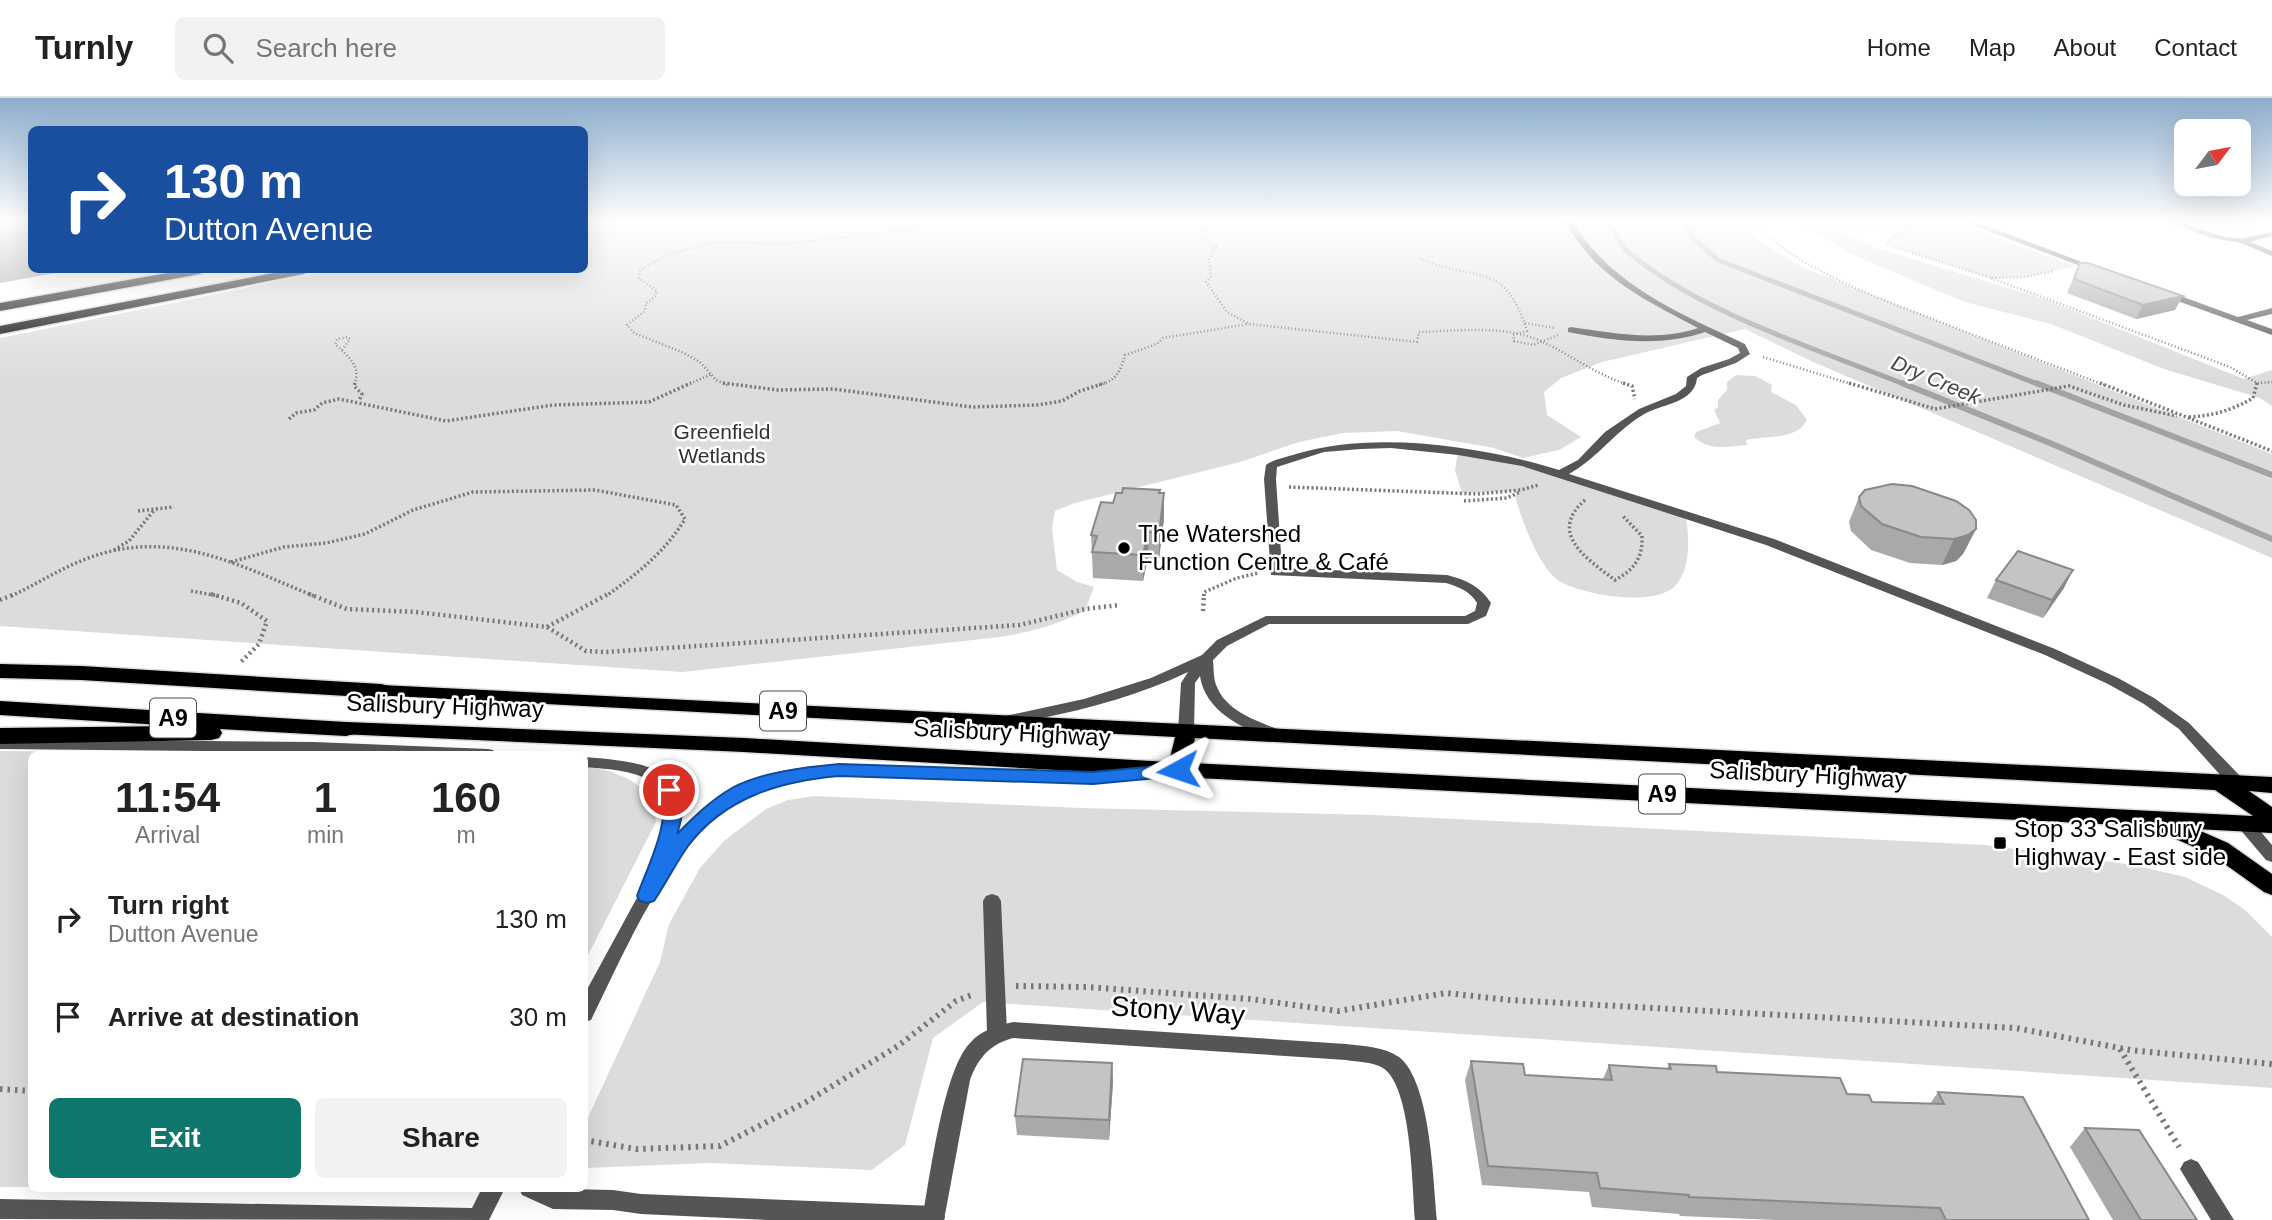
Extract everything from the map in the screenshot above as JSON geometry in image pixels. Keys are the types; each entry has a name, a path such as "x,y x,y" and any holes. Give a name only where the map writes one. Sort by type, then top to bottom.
{"highway":[{"path":"0,307 182,273"},
{"path":"0,330 287,273"},
{"path":"0,663 81,673"},
{"name":"Salisbury Highway","path":"0,671 2272,785"},
{"name":"Salisbury Highway","path":"0,708 346,729 731,744 1178,770 2272,825"},
{"path":"0,736 94,737 346,729"},
{"path":"1178,770 1186,732"},
{"path":"2229,783 2272,818"},
{"path":"2229,783 2244,823"},
{"path":"2147,818 2193,835 2220,849 2272,886"}],"street":[{"path":"1559,475 1582,462 1609,434 1643,411 1680,396 1691,387 1692,377 1701,369 1736,362 1745,354 1742,346 1608,273"},
{"path":"2149,288 2272,332"},
{"path":"2237,320 2272,311"},
{"path":"1571,330 1632,338 1670,336 1707,328"},
{"path":"1186,732 1188,683 1206,658 1222,643 1266,620 1468,620 1481,613 1484,603 1479,593 1447,579 1276,572 1270,487 1272,466 1323,449 1391,445 1524,463 1770,542 2050,652 2113,681 2149,701 2184,726 2229,783"},
{"path":"994,721 1106,700 1149,686 1206,658"},
{"path":"1206,658 1209,687 1217,699 1229,710 1282,737"},
{"path":"0,744 314,747 413,751"},
{"path":"588,763 648,772 662,780 674,800 673,821 647,896"},
{"path":"588,1007 647,896 682,840 708,815 740,792 798,773 839,770 1093,778 1178,770"},
{"path":"2244,823 2272,856"},
{"path":"538,1192 553,1199 612,1200 641,1205 933,1218 966,1061 984,1039 997,1032 992,901"},
{"name":"Stony Way","path":"997,1032 1040,1031 1319,1050 1384,1059 1402,1074 1414,1103 1426,1220"},
{"path":"2191,1169 2223,1220"},
{"path":"0,1209 478,1219 492,1192"}],"path":[{"path":"640,273 639,278 657,291 655,297 646,303 645,311 627,325 634,333 651,342 684,353 700,362 716,380 727,385 778,390 833,389 972,407 1062,401 1080,391 1112,381 1120,372 1125,355 1157,344 1163,338 1249,324 1417,342 1419,332 1484,330 1517,334 1543,343 1601,375 1632,386 1634,396 1643,411"},
{"path":"1211,273 1206,282 1216,293 1224,311 1249,324"},
{"path":"1465,273 1500,281 1513,294 1527,331 1511,336 1519,343 1543,343 1571,330"},
{"path":"1826,273 2272,451"},
{"path":"1977,273 2230,368 2258,383 2272,382"},
{"path":"1991,278 2044,273"},
{"path":"1525,323 1571,330"},
{"path":"342,350 349,356 357,371 354,386 362,394 359,401"},
{"path":"1736,362 1771,358 1935,409 2069,386 2124,405 2184,416 2218,414 2253,398 2258,383"},
{"path":"289,419 296,413 314,410 330,401 359,401 446,421 553,405 649,402 712,374"},
{"path":"1464,502 1507,498 1559,475"},
{"path":"1270,487 1477,494 1533,487"},
{"path":"230,562 284,547 326,543 365,534 413,510 473,492 595,490 676,505 685,519 678,534 660,555 608,596 574,617 547,627"},
{"path":"1609,490 1595,494 1576,506 1568,519 1568,529 1578,548 1615,580 1636,566 1643,548 1642,536 1615,510"},
{"path":"138,511 174,507"},
{"path":"114,551 129,541 155,509"},
{"path":"0,600 36,585 82,560 114,551 161,546 181,547 230,562 347,609 416,612 547,627 586,651 725,646 1020,625 1084,609 1120,605"},
{"path":"1203,611 1205,592 1238,575 1276,572"},
{"path":"191,591 215,593 242,603 267,621 259,643 223,681"},
{"path":"588,1141 636,1149 720,1146 806,1102 898,1046 956,1001 995,986 1087,987 1250,999 1338,1011 1446,993 1522,1001 2016,1028 2120,1049 2272,1064"},
{"path":"2120,1049 2179,1147"},
{"path":"0,1089 28,1091"}],"green space":[{"name":"Greenfield Wetlands","path":"317,273 1818,273 2272,454 2272,558 1811,361 1745,329 1602,362 1561,378 1544,392 1547,415 1581,437 1559,450 1523,458 1494,448 1397,431 1343,433 1299,442 1240,462 1075,503 1055,511 1052,528 1057,570 1077,582 1094,587 1085,611 1043,627 1000,637 682,672 0,626 0,338"},
{"path":"1897,273 1960,273 2044,299 2244,379 2272,370 2272,406 2260,398 2164,369 2051,324 1965,302"},
{"path":"1976,273 2043,273 2026,277 1991,278"},
{"path":"1736,375 1755,376 1772,385 1771,392 1796,405 1807,420 1796,431 1746,440 1747,445 1720,447 1700,442 1694,437 1696,432 1720,423 1714,410 1727,390 1727,382"},
{"path":"1458,452 1524,463 1685,515 1688,552 1680,580 1664,593 1634,598 1584,591 1559,581 1545,565 1532,542 1515,496 1519,491 1462,493 1455,470"},
{"path":"0,751 28,751 28,1187 0,1187"},
{"path":"588,767 613,773 640,787 653,803 656,822 588,955"},
{"path":"814,796 1080,808 1374,815 1985,845 2133,865 2185,877 2223,895 2245,910 2272,937 2272,1088 983,1002 933,1038 905,1145 872,1170 711,1163 588,1168 588,1118 660,962 669,924 700,868 724,841 766,809 788,800"}],"shaded area":[{"path":"0,273 53,273 0,283"}],"building":[{"path":"2076,273 2118,273 2183,296 2143,305 2074,279"},
{"path":"1892,484 1912,486 1956,501 1969,510 1976,520 1976,529 1968,535 1954,539 1921,537 1882,524 1861,506 1859,497 1865,490"},
{"path":"1123,488 1160,490 1159,493 1164,493 1159,533 1148,532 1143,555 1092,552 1097,536 1091,535 1101,502 1113,503 1116,493 1122,493"},
{"path":"2018,551 2073,570 2052,600 1996,580"},
{"path":"1023,1059 1112,1063 1109,1120 1015,1116"},
{"path":"1471,1061 1523,1064 1525,1075 1612,1080 1609,1065 1671,1069 1669,1064 1716,1066 1717,1072 1840,1078 1847,1094 1869,1095 1872,1102 1944,1104 1938,1092 2023,1097 2089,1220 1946,1220 1940,1208 1689,1197 1600,1188 1597,1173 1488,1166"},
{"path":"2085,1128 2139,1130 2197,1220 2141,1220"}],"waterway":[{"name":"Dry Creek","path":"1657,273 1722,310 1759,327 1906,385"},
{"name":"Dry Creek","path":"1752,273 2040,385"},
{"name":"Dry Creek","path":"1902,383 2050,443 2272,539"},
{"name":"Dry Creek","path":"2036,383 2272,475"}],"place":[{"name":"The Watershed Function Centre & Café","path":"1124,548"},
{"name":"Stop 33 Salisbury Highway - East side","path":"2000,843"}],"route":[{"path":"669,790 674,800 673,821 647,896 682,840 708,815 740,792 798,773 839,770 1093,778 1178,770"}]}
